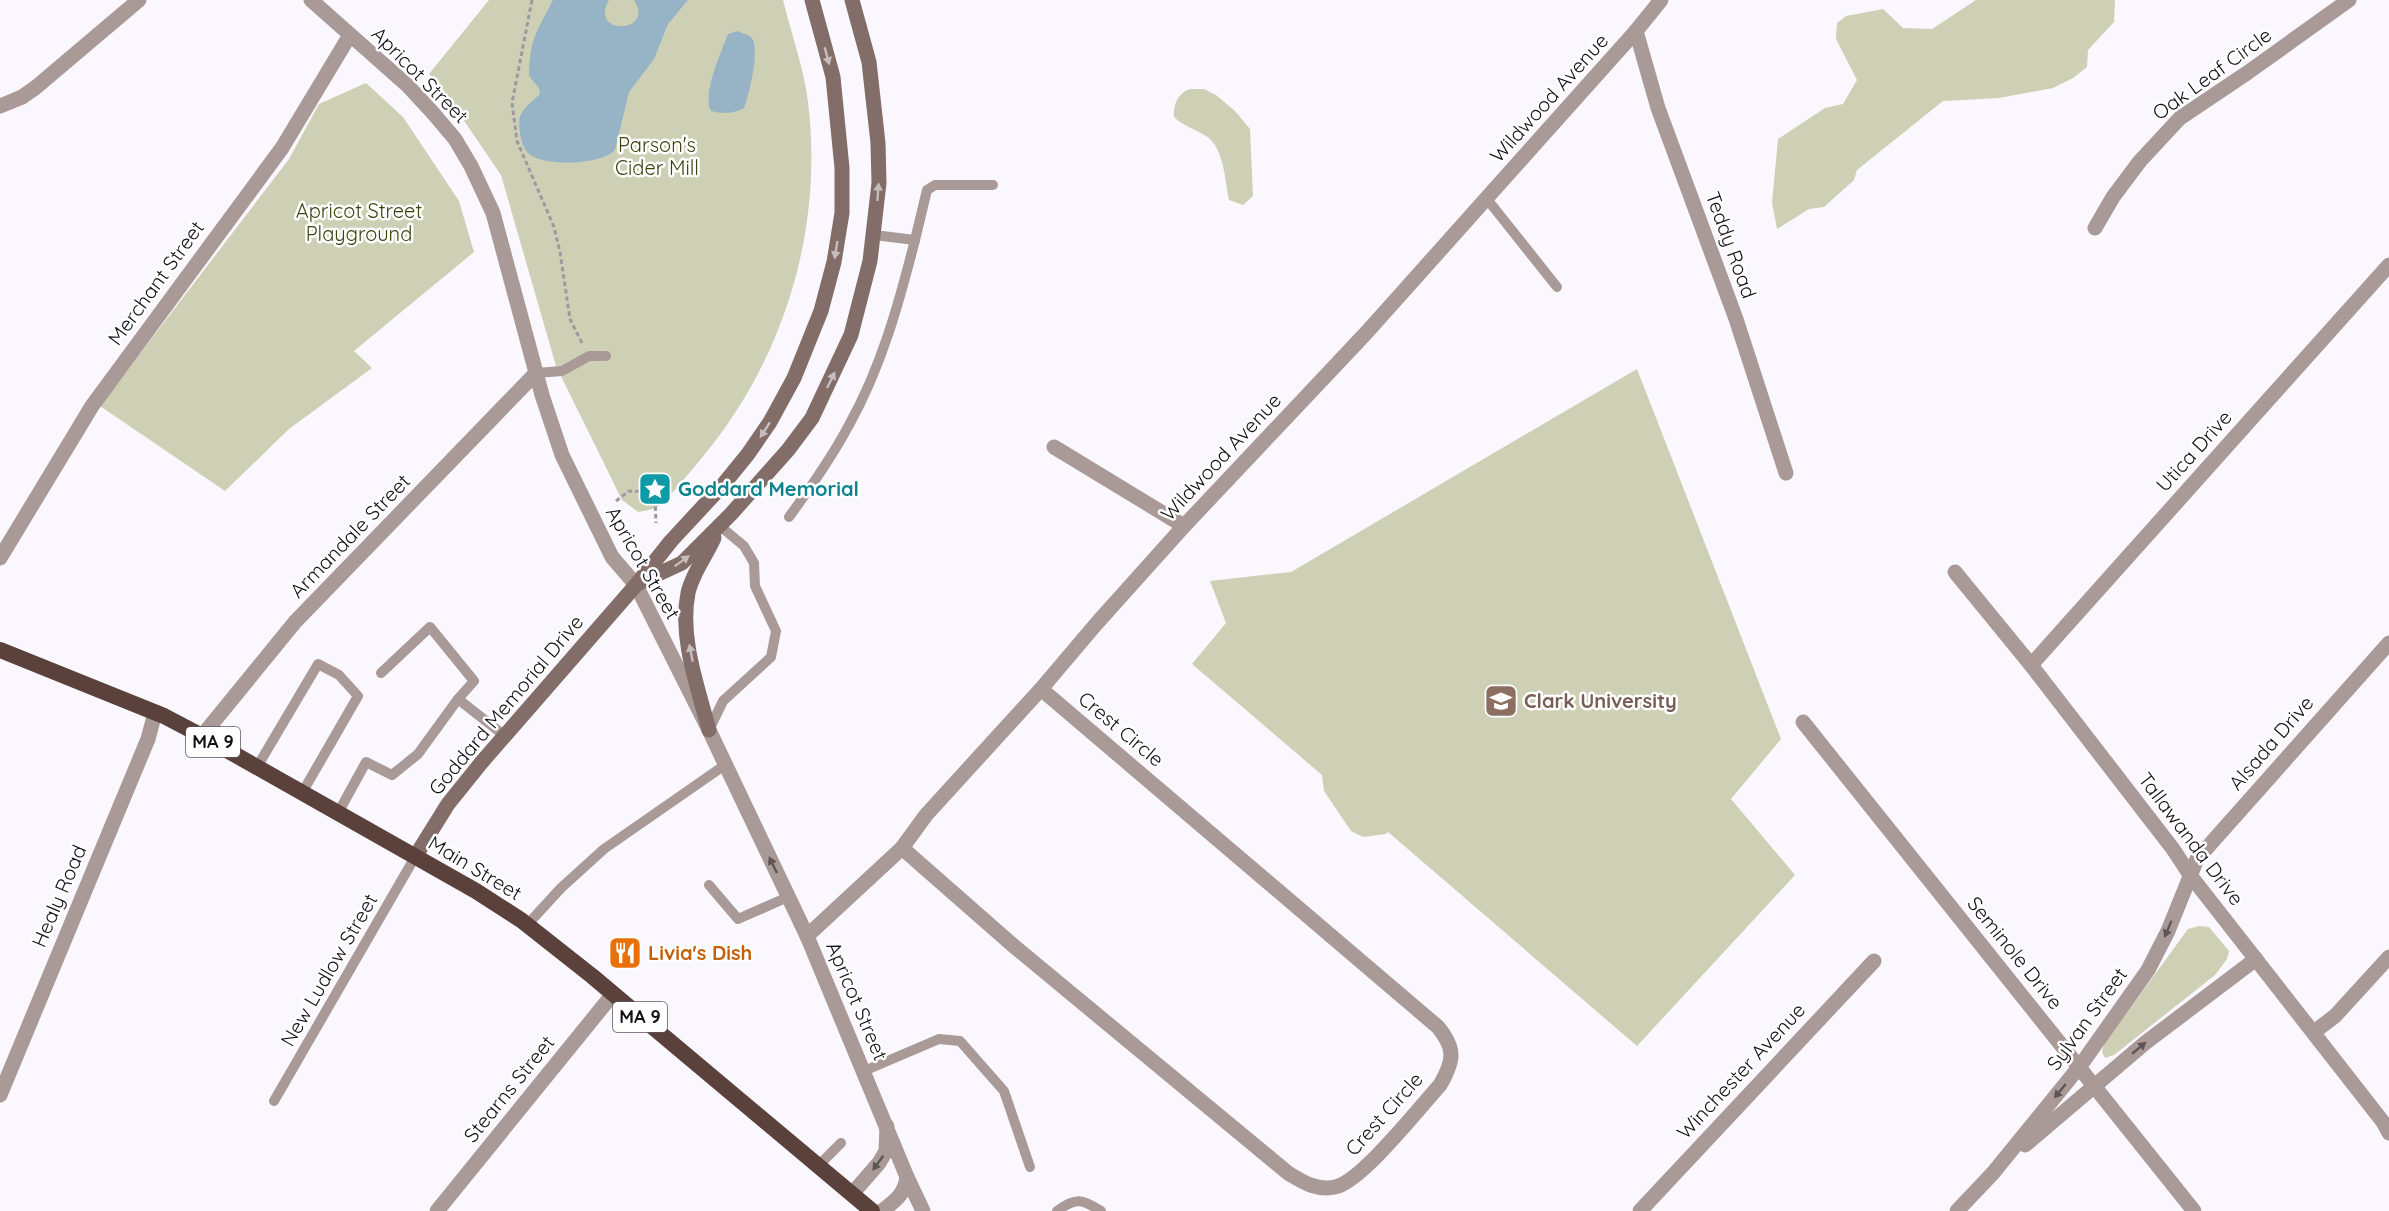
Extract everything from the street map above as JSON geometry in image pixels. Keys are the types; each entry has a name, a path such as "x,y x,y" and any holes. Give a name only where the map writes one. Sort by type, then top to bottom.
{"highway":[{"name":"Main Street","path":"0,650 155,713 202,736 476,891 527,925 613,994 872,1211"}],"main road":[{"name":"Goddard Memorial Drive","path":"415,856 448,804 504,736 636,585 671,541 722,486 760,437 794,378 821,311 834,262 842,213 842,168 833,77 812,0"},
{"name":"Goddard Memorial Drive","path":"636,585 682,563 720,526 788,450 815,412 851,335 866,280 874,235 879,183 878,143 869,62 852,0"},
{"path":"709,730 690,650 687,605 693,578 720,526"}],"street":[{"path":"0,106 22,98 139,0"},
{"name":"Apricot Street","path":"311,0 408,86 454,139 471,166 493,213 536,373 550,420 569,470 612,557 636,585 709,730 807,936 923,1211"},
{"name":"Wildwood Avenue","path":"807,936 902,848 926,815 1041,689 1184,526 1367,332 1636,31 1661,0"},
{"name":"Oak Leaf Circle","path":"2095,228 2113,197 2140,161 2180,118 2349,0"},
{"name":"Teddy Road","path":"1636,31 1658,108 1736,319 1786,473"},
{"name":"Merchant Street","path":"0,558 92,406 282,148 350,35"},
{"name":"Utica Drive","path":"2031,665 2389,264"},
{"name":"Armandale Street","path":"202,736 295,622 536,373"},
{"path":"1054,447 1184,526"},
{"name":"Tallawanda Drive","path":"1955,572 2031,665 2174,849 2190,875 2314,1032 2389,1133"},
{"name":"Alsada Drive","path":"2190,875 2202,853 2389,643"},
{"name":"Crest Circle","path":"902,848 1015,947 1288,1173 1315,1188 1329,1188 1352,1180 1440,1084 1448,1071 1451,1056 1448,1041 1438,1027 1041,689"},
{"name":"Healy Road","path":"0,1095 148,739 155,713"},
{"name":"Seminole Drive","path":"1803,722 2194,1211"},
{"name":"Sylvan Street","path":"1957,1211 1993,1173 2080,1066 2148,970 2168,931 2190,875"},
{"path":"2314,1032 2335,1016 2389,957"},
{"name":"Sylvan Street","path":"1993,1173 2145,1043 2256,959"},
{"name":"Winchester Avenue","path":"1640,1211 1874,961"},
{"name":"Stearns Street","path":"437,1211 613,994"},
{"path":"852,1194 879,1163 886,1151 887,1126"},
{"path":"882,1211 905,1189 907,1177"}],"lane":[{"path":"789,517 826,465 850,423 877,364 902,290 927,190 935,185 993,185"},
{"path":"1487,199 1557,287"},
{"path":"874,235 915,240"},
{"path":"536,373 562,371 589,356 606,356"},
{"path":"709,730 723,701 771,657 776,631 755,586 754,563 744,546 720,526"},
{"path":"338,813 366,762 393,775 418,754 474,681 430,627 381,673"},
{"path":"257,767 318,664 339,675 358,696 302,793"},
{"path":"458,699 504,736"},
{"path":"527,925 561,888 604,849 725,765"},
{"name":"New Ludlow Street","path":"274,1101 415,856"},
{"path":"710,885 738,919 788,897"},
{"path":"864,1071 939,1039 960,1041 1004,1091 1030,1167"},
{"path":"818,1166 841,1143"},
{"path":"1057,1211 1070,1202 1077,1201 1085,1201 1101,1211"}],"path":[{"path":"532,0 512,103 517,141 554,227 570,319 589,356"},
{"path":"653,480 659,481 663,486 660,497 655,499 649,497 646,492 647,483 653,480"},
{"path":"616,501 629,491 646,492"},
{"path":"655,499 656,523"}],"green space":[{"name":"Parson's Cider Mill","path":"489,0 783,0 806,89 811,147 810,193 804,238 794,282 780,325 762,367 739,406 702,458 656,508 638,512 622,500 556,366 501,175 437,81 429,74"},
{"path":"1976,0 2115,0 2114,22 2088,50 2087,67 2073,78 2053,88 1999,98 1943,101 1857,170 1854,180 1824,207 1809,209 1777,229 1772,203 1778,139 1825,108 1843,104 1857,80 1836,39 1837,23 1846,16 1883,9 1903,28 1932,29"},
{"name":"Apricot Street Playground","path":"366,83 403,117 459,201 474,252 354,351 372,368 289,429 225,491 100,406 289,159 319,104"},
{"path":"1190,89 1204,89 1216,95 1235,111 1250,129 1253,196 1243,205 1229,200 1223,165 1212,141 1174,117 1177,100 1182,93"},
{"name":"Clark University","path":"1637,369 1781,739 1731,799 1795,875 1637,1046 1388,832 1363,837 1351,831 1324,791 1322,775 1192,664 1226,623 1210,581 1291,572"},
{"path":"2199,926 2209,927 2229,951 2227,959 2215,975 2114,1055 2105,1058 2102,1052 2104,1044 2188,929"}],"water":[{"path":"553,0 609,0 605,12 607,20 613,25 622,26 636,19 638,11 634,0 688,0 668,24 654,59 629,92 615,150 598,159 573,162 547,161 529,154 522,142 519,127 521,113 540,94 539,88 529,76 530,53 538,28"},
{"path":"737,31 748,35 754,42 753,71 746,102 744,108 736,111 724,113 711,111 709,94 714,73 728,34"}],"place":[{"name":"Goddard Memorial","path":"655,489"},
{"name":"Clark University","path":"1501,701"},
{"name":"Livia's Dish","path":"625,953"}]}
